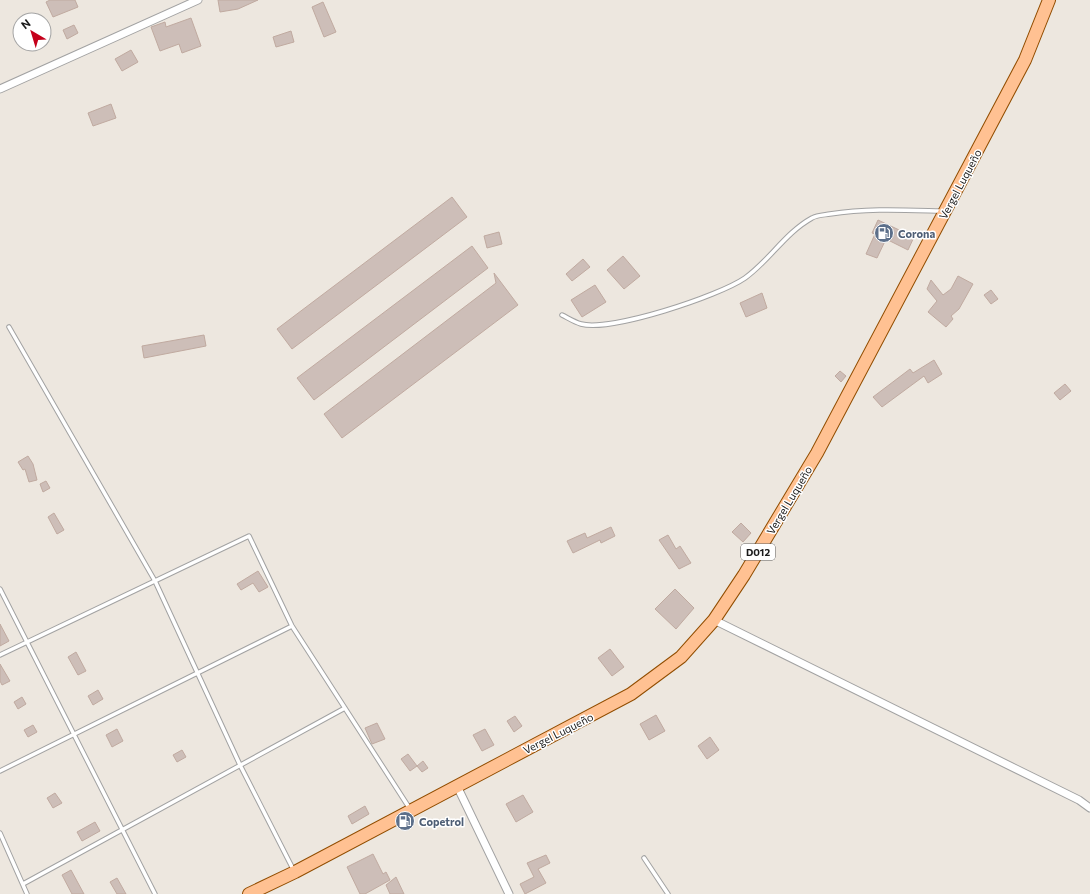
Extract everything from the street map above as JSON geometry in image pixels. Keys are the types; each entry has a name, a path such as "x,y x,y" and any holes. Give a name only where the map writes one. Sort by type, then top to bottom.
{"main road":[{"name":"Vergel Luqueño","path":"252,893 295,872 631,694 681,657 714,620 760,549 817,453 947,211 1025,60 1049,0"}],"street":[{"path":"0,89 198,0"},
{"path":"714,620 1079,800 1090,808"},
{"path":"457,786 509,894"}],"lane":[{"path":"562,315 581,324 616,324 662,312 716,292 744,279 759,267 786,237 813,217 854,210 947,211"},
{"path":"9,327 155,581 240,765 295,872"},
{"path":"0,654 249,536 292,626 411,811"},
{"path":"0,590 154,894"},
{"path":"0,771 292,626"},
{"path":"23,884 345,708"},
{"path":"0,833 27,894"},
{"path":"644,858 668,894"}],"building":[{"path":"50,0 75,0 78,7 53,17 52,12 46,2"},
{"path":"218,0 258,0 238,9 220,12"},
{"path":"323,2 336,32 324,37 312,7"},
{"path":"191,18 201,46 182,53 179,44 160,51 151,27 165,22 166,27"},
{"path":"74,25 78,33 67,39 63,30"},
{"path":"291,31 294,42 276,47 273,37"},
{"path":"131,50 138,62 122,71 115,59"},
{"path":"111,104 116,118 93,126 88,113"},
{"path":"452,197 467,217 292,349 277,329"},
{"path":"878,220 914,237 908,250 886,239 877,258 866,254 875,234 872,233"},
{"path":"499,232 502,244 487,248 484,236"},
{"path":"472,246 488,268 314,400 297,378"},
{"path":"623,256 640,276 624,289 607,270"},
{"path":"583,259 590,267 572,281 566,274"},
{"path":"494,273 518,305 342,438 324,414 496,283"},
{"path":"958,276 973,284 959,309 951,316 953,319 946,327 928,312 937,301 927,289 931,280 943,295 951,289"},
{"path":"595,285 606,302 582,317 571,300"},
{"path":"991,290 998,299 991,304 984,295"},
{"path":"762,293 767,308 746,317 740,303"},
{"path":"204,335 206,346 144,358 142,346"},
{"path":"934,360 942,374 928,383 924,376 882,407 873,397 910,369 913,373"},
{"path":"840,371 846,376 841,382 835,376"},
{"path":"1065,384 1071,391 1060,400 1054,393"},
{"path":"28,456 33,464 37,480 29,482 25,469 23,470 18,462"},
{"path":"46,481 50,488 43,492 40,484"},
{"path":"54,513 64,530 57,534 48,517"},
{"path":"741,523 751,533 743,542 732,532"},
{"path":"611,527 615,536 601,543 600,540 573,553 567,541 585,533 587,538"},
{"path":"668,535 676,549 680,546 691,563 679,569 659,540"},
{"path":"258,571 268,587 259,592 253,583 241,590 237,584"},
{"path":"675,589 694,608 676,629 655,609"},
{"path":"0,624 9,641 0,646"},
{"path":"610,649 624,667 612,676 598,658"},
{"path":"76,652 86,671 78,675 68,657"},
{"path":"0,664 10,681 2,685 0,681"},
{"path":"98,690 103,699 93,705 88,696"},
{"path":"22,697 26,704 18,709 14,702"},
{"path":"656,715 665,731 649,740 640,724"},
{"path":"515,716 522,726 514,732 507,721"},
{"path":"377,723 385,739 372,744 365,728"},
{"path":"33,725 37,732 28,737 24,730"},
{"path":"117,729 123,741 112,747 106,735"},
{"path":"485,729 494,745 482,751 473,735"},
{"path":"710,737 719,750 707,759 698,746"},
{"path":"182,750 186,757 177,762 173,755"},
{"path":"408,754 417,766 410,771 401,759"},
{"path":"423,761 428,768 422,772 417,766"},
{"path":"55,793 62,803 53,808 47,798"},
{"path":"523,795 533,812 516,822 506,804"},
{"path":"365,806 369,814 352,824 348,816"},
{"path":"95,822 100,831 82,841 77,832"},
{"path":"373,854 383,874 386,872 390,880 365,894 360,894 347,867"},
{"path":"546,855 550,863 538,869 546,883 525,894 520,884 534,877 527,863"},
{"path":"71,870 84,894 72,894 62,875"},
{"path":"396,877 404,894 390,894 386,885"},
{"path":"117,878 126,894 117,894 110,882"}],"place":[{"name":"Corona","path":"884,233"},
{"name":"Copetrol","path":"405,821"}]}
